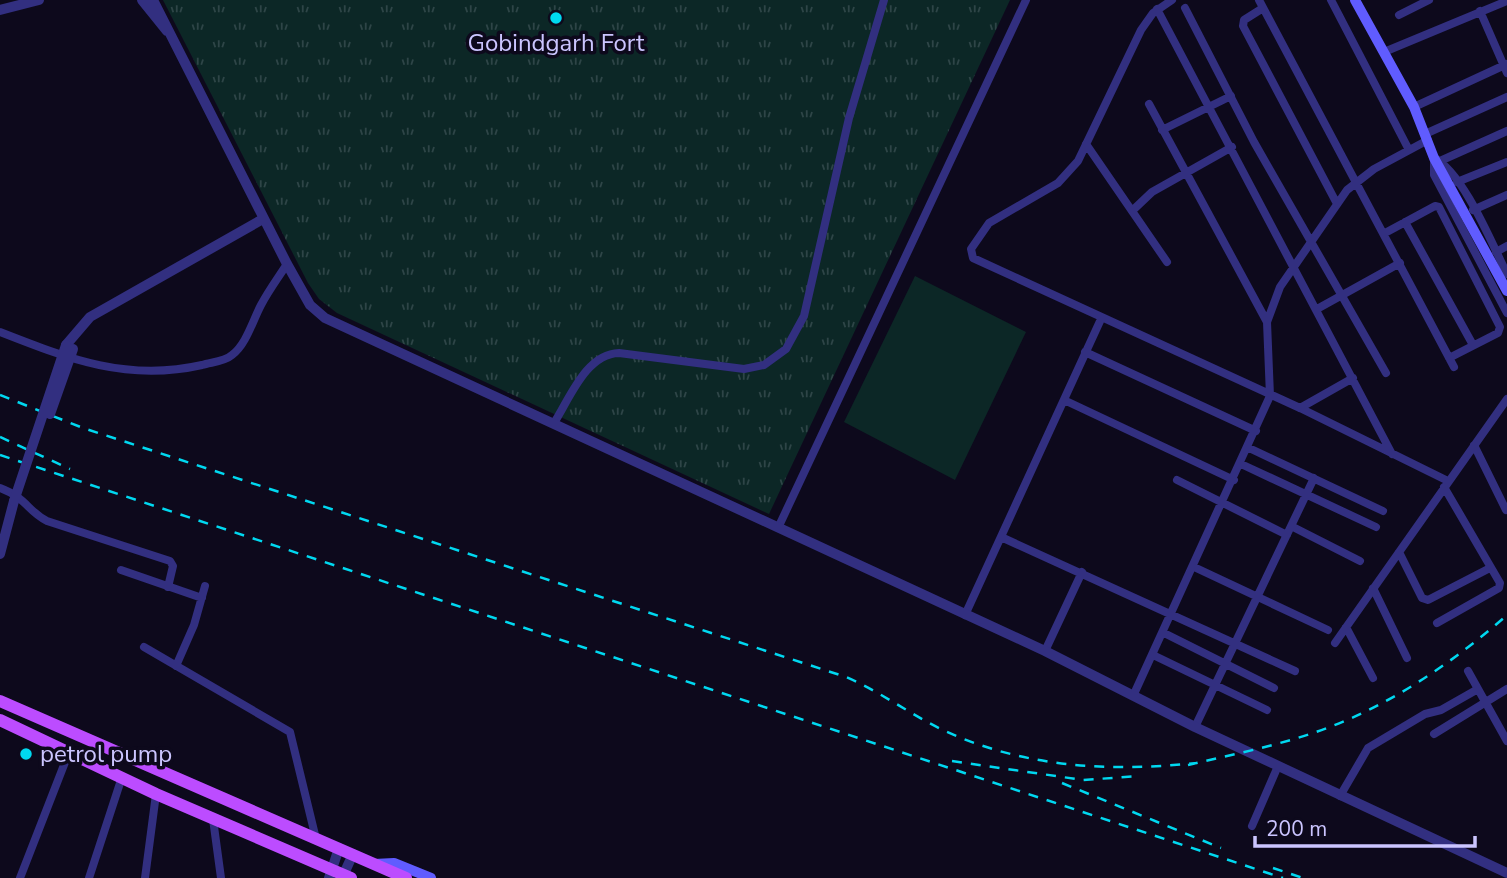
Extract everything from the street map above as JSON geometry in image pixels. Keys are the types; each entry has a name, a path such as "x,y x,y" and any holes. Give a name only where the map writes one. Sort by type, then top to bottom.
{"main road":[{"path":"1356,0 1415,107 1437,159 1507,291"},
{"path":"0,701 406,878"},
{"path":"0,720 156,794 339,875"},
{"path":"374,864 394,863 431,878"}],"street":[{"path":"0,10 39,0"},
{"path":"142,0 167,31 310,305 325,318 1045,652 1134,694 1195,727 1507,873"},
{"path":"153,0 165,19 167,31"},
{"path":"554,423 591,366 603,355 620,353 744,369 764,365 786,349 804,316 849,118 884,0"},
{"path":"778,528 1026,0"},
{"path":"1172,0 1157,9 1141,30 1086,144 1068,174 989,223 971,252 976,261 1300,408 1392,453 1446,484 1499,581 1499,588 1437,623"},
{"path":"1331,0 1409,150"},
{"path":"1399,15 1424,1"},
{"path":"1384,52 1507,1"},
{"path":"1336,202 1242,26 1244,20 1261,4 1454,368"},
{"path":"1185,8 1231,96 1386,373"},
{"path":"1157,9 1211,105 1392,453"},
{"path":"1415,107 1506,67 1480,11"},
{"path":"1162,130 1231,96"},
{"path":"1134,694 1224,503 1270,396 1267,322 1280,287 1336,202 1356,182 1427,137 1507,97"},
{"path":"1149,104 1267,322"},
{"path":"1437,159 1507,131"},
{"path":"1086,144 1167,262"},
{"path":"1132,211 1152,192 1232,147"},
{"path":"1437,159 1457,182 1507,273"},
{"path":"1437,159 1434,175 1507,313"},
{"path":"1457,182 1507,162"},
{"path":"1474,210 1507,195"},
{"path":"1384,233 1434,205 1439,207 1500,327 1498,333 1449,358"},
{"path":"0,554 71,345 90,317 263,219"},
{"path":"1405,222 1473,345"},
{"path":"1496,252 1507,246"},
{"path":"1317,309 1400,263"},
{"path":"0,332 81,362 141,372 176,371 227,358 238,349 287,264"},
{"path":"965,615 1101,319"},
{"path":"1086,352 1256,431"},
{"path":"1300,408 1353,378"},
{"path":"1335,643 1507,399"},
{"path":"1064,400 1234,480"},
{"path":"1497,413 1507,408"},
{"path":"1474,445 1506,510"},
{"path":"1249,448 1383,511"},
{"path":"1241,464 1376,527"},
{"path":"1195,727 1314,478"},
{"path":"1177,480 1360,561"},
{"path":"0,488 19,496 47,521 170,561 173,566 168,587"},
{"path":"1001,537 1295,671"},
{"path":"1399,552 1422,598 1428,600 1490,568"},
{"path":"1194,568 1328,630"},
{"path":"121,570 202,598"},
{"path":"1045,652 1082,572"},
{"path":"176,666 205,586"},
{"path":"1373,589 1407,658"},
{"path":"1346,627 1373,678"},
{"path":"1164,633 1274,688"},
{"path":"144,647 290,732 316,839"},
{"path":"1153,655 1267,710"},
{"path":"1468,671 1506,736"},
{"path":"1340,796 1368,748 1425,714 1445,709 1479,689"},
{"path":"1434,734 1507,689"},
{"path":"20,878 69,752"},
{"path":"1252,826 1278,766"},
{"path":"89,878 122,777"},
{"path":"145,878 156,794"},
{"path":"213,819 221,878"},
{"path":"339,848 339,875"},
{"path":"339,875 353,855"}],"green space":[{"name":"Gobindgarh Fort","path":"163,0 1010,0 769,514 337,313 319,299 308,283"},
{"path":"915,276 1026,332 955,480 844,422"}],"railway":[{"path":"0,395 83,428 846,677 945,731 1006,753 1037,760 1100,767 1197,763"},
{"path":"0,437 70,469"},
{"path":"0,455 1283,878"},
{"path":"1188,765 1293,739 1327,728 1375,707 1444,665 1507,615"},
{"path":"952,761 1083,780 1140,776"},
{"path":"1062,783 1221,848"},
{"path":"1273,868 1303,878"}],"place":[{"name":"Gobindgarh Fort","path":"556,18"},
{"name":"petrol pump","path":"26,754"}]}
